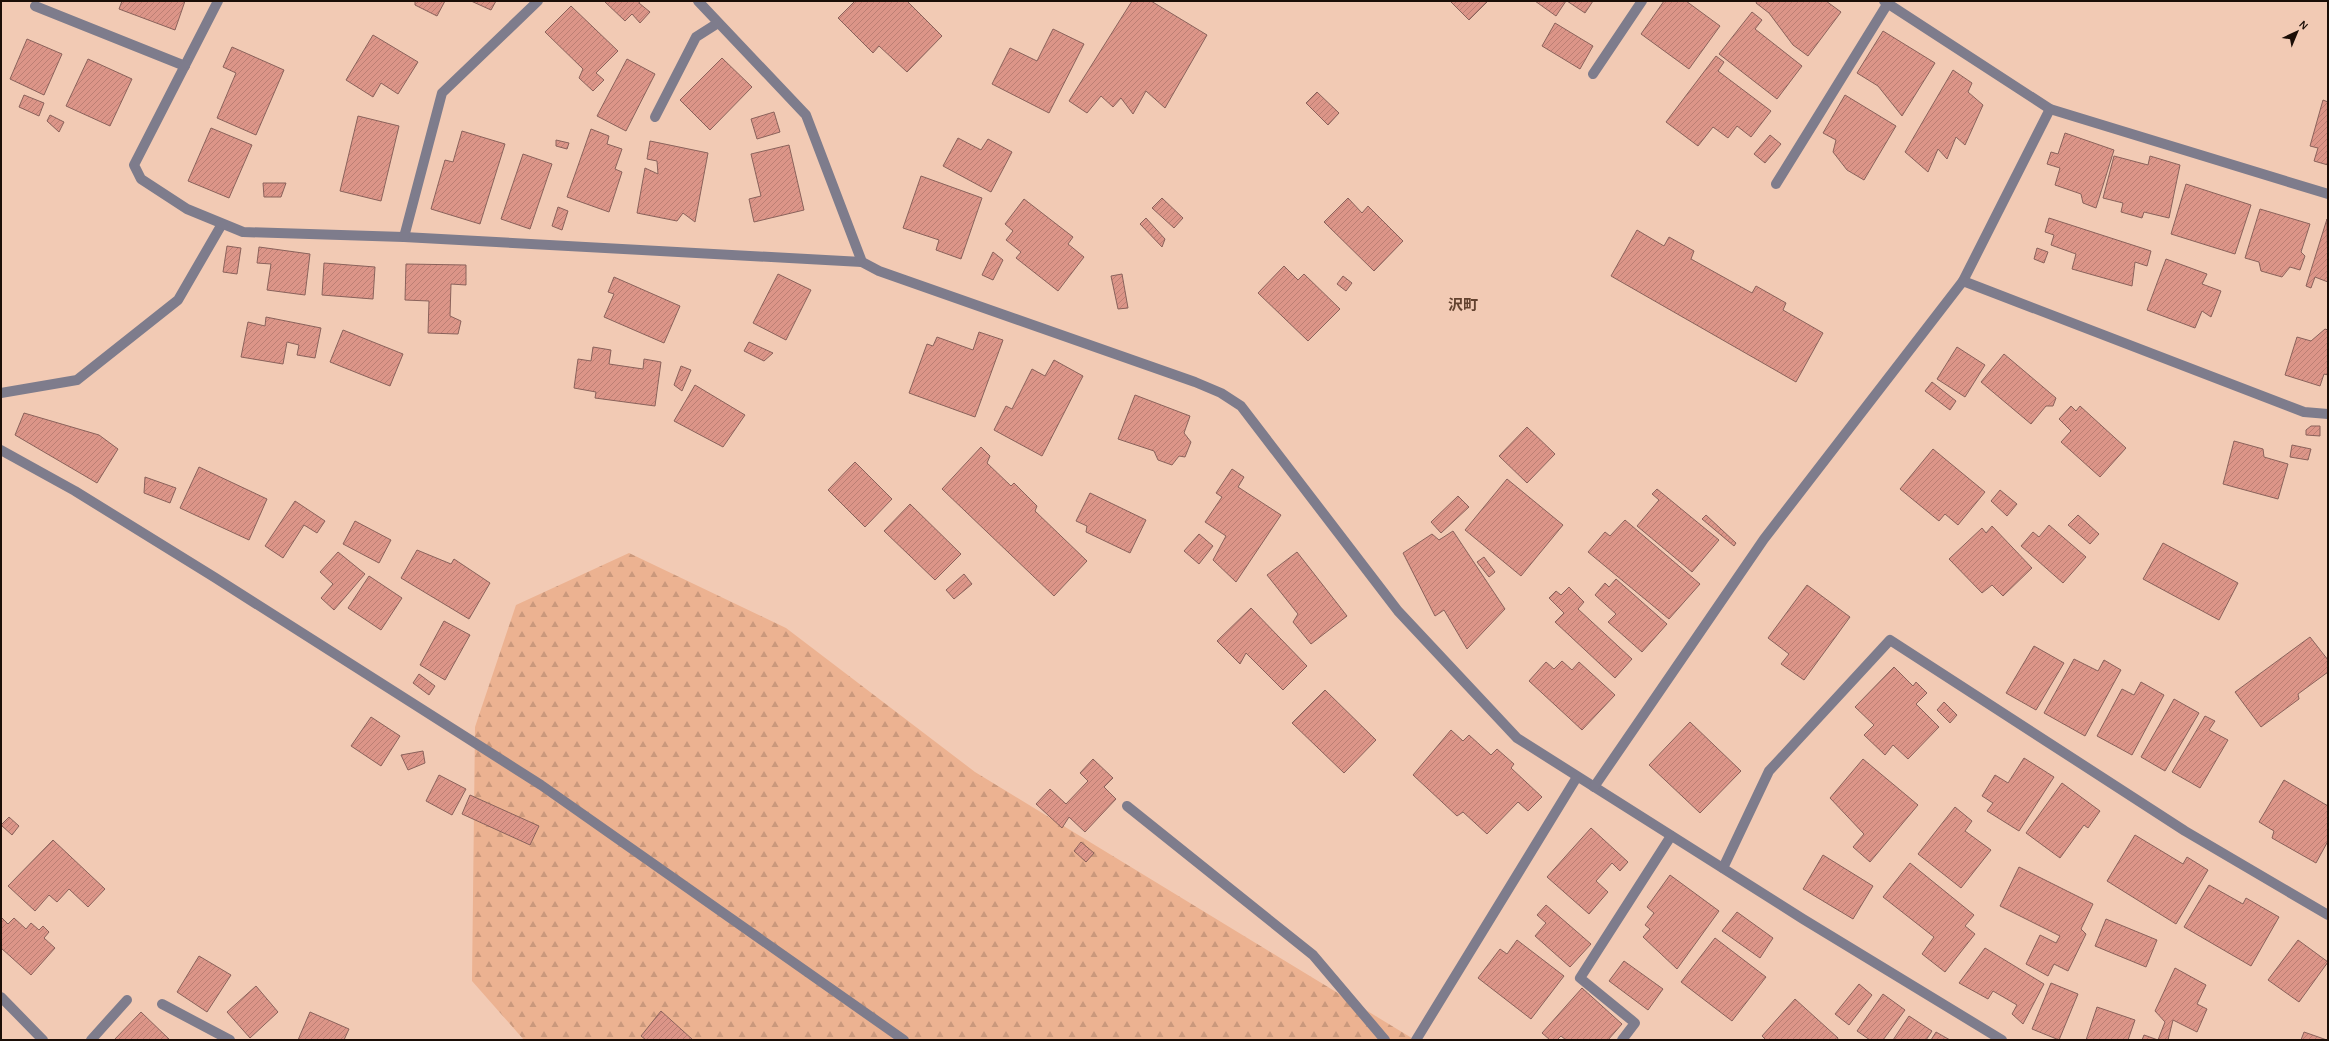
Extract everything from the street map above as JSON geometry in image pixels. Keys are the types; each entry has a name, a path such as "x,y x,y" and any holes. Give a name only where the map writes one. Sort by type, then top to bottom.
{"street":[{"path":"218,1 134,165 141,179 187,209 243,232 404,237 862,262 879,271 1195,382 1221,393 1241,406 1398,611 1517,738 1671,836 2002,1040"},
{"path":"404,237 442,93 538,1"},
{"path":"698,1 806,115 862,262"},
{"path":"1593,74 1642,1"},
{"path":"1776,184 1886,2 2050,109 2328,194"},
{"path":"35,6 185,66"},
{"path":"655,117 696,37 718,22"},
{"path":"1594,787 1764,539 1963,281 2050,109"},
{"path":"1,393 77,380 178,300 222,224"},
{"path":"1963,281 2304,412 2328,414"},
{"path":"1,450 75,491 174,552 541,785 904,1040"},
{"path":"1723,868 1769,771 1890,640 2185,831 2328,915"},
{"path":"1416,1040 1577,777"},
{"path":"1127,806 1313,955 1385,1040"},
{"path":"1622,1040 1635,1023 1580,978 1671,836"},
{"path":"1,997 43,1040"},
{"path":"91,1040 128,1000"},
{"path":"162,1004 230,1040"}],"green space":[{"path":"629,553 786,628 975,772 1415,1040 524,1040 472,981 475,727 516,605"}],"building":[{"path":"122,1 185,1 175,30 119,9"},
{"path":"415,1 445,1 437,16 415,5"},
{"path":"471,1 496,1 491,10"},
{"path":"604,1 640,1 639,3 650,12 640,23 632,14 625,21"},
{"path":"855,1 907,1 942,36 907,72 879,46 873,53 838,18"},
{"path":"1132,1 1151,1 1207,35 1165,108 1146,91 1133,114 1121,98 1113,107 1101,96 1087,113 1069,101"},
{"path":"1450,1 1488,1 1469,20"},
{"path":"1535,1 1566,1 1556,16"},
{"path":"1567,1 1593,1 1585,13"},
{"path":"1664,1 1686,1 1720,26 1689,69 1641,34"},
{"path":"1757,1 1826,1 1841,12 1808,56 1793,45 1769,13 1756,3"},
{"path":"571,6 618,51 596,73 604,80 593,91 579,78 583,69 545,32"},
{"path":"1752,12 1762,20 1755,29 1802,66 1777,99 1719,54"},
{"path":"1555,23 1593,46 1580,69 1542,46"},
{"path":"1053,29 1084,44 1049,113 992,84 1010,48 1037,61"},
{"path":"1883,31 1935,63 1902,116 1878,86 1857,73"},
{"path":"373,35 418,62 398,94 381,83 373,97 346,80"},
{"path":"27,39 62,54 44,95 10,79"},
{"path":"232,47 284,70 256,135 217,118 236,73 223,67"},
{"path":"1716,56 1724,62 1718,71 1771,111 1751,137 1737,126 1728,138 1713,127 1698,146 1666,122"},
{"path":"722,58 752,87 710,130 680,100"},
{"path":"88,59 132,79 110,126 66,106"},
{"path":"627,59 655,74 626,131 597,116"},
{"path":"1953,70 1972,83 1968,92 1983,105 1965,145 1956,137 1947,159 1938,149 1928,172 1905,152"},
{"path":"1317,92 1339,113 1328,125 1306,103"},
{"path":"24,95 44,103 39,116 19,107"},
{"path":"1845,95 1896,126 1864,180 1847,170 1833,152 1836,140 1823,133"},
{"path":"2323,100 2328,102 2328,165 2314,161 2318,148 2310,146"},
{"path":"774,112 780,132 757,139 751,119"},
{"path":"50,115 64,122 59,132 47,121"},
{"path":"358,116 399,126 381,201 340,191"},
{"path":"211,128 252,145 229,198 188,181"},
{"path":"591,129 609,136 607,144 622,149 615,169 622,172 609,212 567,197"},
{"path":"462,131 505,144 480,224 431,209 445,160 453,162"},
{"path":"2065,133 2114,150 2096,208 2083,203 2081,194 2055,185 2060,168 2047,164 2051,152 2058,154"},
{"path":"1770,135 1781,144 1765,163 1754,154"},
{"path":"958,138 981,150 988,139 1012,152 991,192 943,166"},
{"path":"556,140 569,143 567,149 556,146"},
{"path":"650,141 708,153 695,222 683,213 677,221 637,213 645,168 658,174 657,161 647,159"},
{"path":"789,145 804,210 754,222 749,199 761,196 751,154"},
{"path":"523,154 552,164 530,229 501,219"},
{"path":"2114,156 2148,165 2150,156 2180,165 2169,218 2144,212 2142,218 2121,212 2123,203 2103,198"},
{"path":"921,176 982,198 961,259 936,250 939,240 903,228"},
{"path":"263,183 286,183 281,197 264,197"},
{"path":"2186,184 2251,205 2235,254 2171,234"},
{"path":"1162,198 1183,218 1174,228 1152,208"},
{"path":"1348,198 1362,213 1368,206 1403,241 1374,271 1324,222"},
{"path":"1024,199 1073,237 1068,244 1084,257 1058,291 1016,258 1021,252 1006,240 1013,231 1005,224"},
{"path":"558,207 568,211 562,230 552,226"},
{"path":"2260,209 2310,224 2301,252 2305,256 2300,270 2290,267 2282,277 2261,271 2259,262 2245,258"},
{"path":"1146,218 1165,239 1162,247 1140,224"},
{"path":"2049,218 2151,251 2147,266 2135,262 2132,286 2072,269 2076,254 2051,245 2054,235 2045,232"},
{"path":"2327,219 2328,282 2315,277 2311,288 2306,286"},
{"path":"1637,230 1664,246 1669,237 1694,251 1691,259 1752,293 1756,286 1786,303 1783,310 1823,333 1796,382 1611,276"},
{"path":"227,246 241,248 237,274 223,272"},
{"path":"259,247 310,254 305,295 267,290 271,264 257,263"},
{"path":"2037,248 2048,252 2044,263 2034,259"},
{"path":"993,252 1003,260 993,280 982,275"},
{"path":"2166,259 2207,274 2202,284 2221,291 2211,317 2202,311 2195,328 2147,310"},
{"path":"324,263 375,267 373,299 322,295"},
{"path":"406,264 466,265 466,285 451,284 450,316 461,321 458,334 428,333 429,301 405,300"},
{"path":"1284,266 1298,280 1304,274 1340,309 1308,341 1258,293"},
{"path":"778,274 811,290 786,340 753,323"},
{"path":"1122,274 1128,308 1118,309 1111,276"},
{"path":"1343,276 1352,283 1346,291 1337,284"},
{"path":"614,277 680,306 664,343 604,317 614,294 608,292"},
{"path":"266,317 321,328 315,358 297,355 299,345 287,342 283,364 241,357 248,322 265,326"},
{"path":"2325,329 2328,330 2328,375 2324,374 2320,386 2285,375 2297,337 2311,341"},
{"path":"343,330 403,354 390,386 330,362"},
{"path":"979,332 1003,340 975,417 909,393 927,344 933,346 937,337 973,350"},
{"path":"749,342 773,353 764,361 744,351"},
{"path":"593,347 611,350 609,364 643,369 644,359 661,362 655,406 595,398 596,392 574,388 578,359 591,361"},
{"path":"1957,347 1985,365 1965,397 1937,379"},
{"path":"2004,354 2056,398 2053,406 2046,406 2031,424 1981,382"},
{"path":"1054,360 1083,376 1042,456 994,430 1006,406 1012,409 1032,369 1045,376"},
{"path":"681,366 691,370 682,391 674,385"},
{"path":"1932,382 1956,401 1950,410 1925,391"},
{"path":"695,385 745,415 723,447 674,421"},
{"path":"1135,395 1190,416 1184,433 1191,442 1185,457 1179,456 1172,465 1158,460 1154,451 1118,439"},
{"path":"2071,406 2076,411 2080,406 2126,448 2100,477 2061,442 2071,431 2059,419"},
{"path":"24,413 99,435 118,449 97,483 15,435"},
{"path":"2311,426 2320,426 2320,436 2306,435 2306,430"},
{"path":"1527,427 1555,454 1527,483 1499,456"},
{"path":"2234,441 2263,449 2264,457 2288,464 2278,499 2223,484"},
{"path":"2292,445 2311,449 2308,460 2290,457"},
{"path":"981,447 990,456 987,463 1011,486 1014,483 1037,506 1035,511 1087,561 1054,596 942,489"},
{"path":"1933,449 1985,492 1958,525 1945,514 1939,521 1900,489"},
{"path":"855,462 892,499 865,527 828,490"},
{"path":"199,467 267,499 249,540 180,508"},
{"path":"1232,469 1244,477 1238,487 1281,515 1236,582 1213,560 1226,536 1205,522 1222,497 1216,493"},
{"path":"145,477 176,488 170,503 144,493"},
{"path":"1507,479 1563,525 1521,576 1465,530"},
{"path":"1657,489 1719,540 1692,572 1637,526 1659,500 1652,494"},
{"path":"2000,490 2017,504 2007,516 1991,501"},
{"path":"1090,493 1146,520 1130,553 1086,532 1087,526 1076,521"},
{"path":"1458,496 1469,507 1441,533 1431,522"},
{"path":"295,501 325,521 317,533 304,525 283,558 265,546"},
{"path":"910,504 961,554 935,580 884,531"},
{"path":"1706,515 1736,543 1734,546 1702,519"},
{"path":"2078,515 2099,534 2090,544 2068,525"},
{"path":"1625,520 1700,584 1669,619 1588,552 1605,532 1610,536"},
{"path":"355,521 391,540 379,563 343,544"},
{"path":"2049,525 2086,557 2063,583 2021,546 2033,532 2039,537"},
{"path":"1992,526 2032,568 2003,596 1992,585 1982,593 1949,559 1982,528 1986,533"},
{"path":"1453,531 1505,609 1467,649 1444,610 1435,616 1403,553 1432,534 1439,540"},
{"path":"1199,534 1213,546 1199,564 1184,551"},
{"path":"2163,543 2238,583 2219,620 2143,579"},
{"path":"417,550 451,564 454,559 490,583 469,619 401,578"},
{"path":"338,552 365,574 334,610 321,598 333,584 320,572"},
{"path":"1297,552 1347,616 1311,644 1293,622 1298,614 1267,575"},
{"path":"1484,557 1495,572 1489,577 1477,562"},
{"path":"964,574 972,584 954,599 946,590"},
{"path":"369,576 402,598 381,630 348,608"},
{"path":"1616,579 1667,624 1642,652 1608,622 1616,614 1595,595 1605,583 1609,587"},
{"path":"1807,585 1850,617 1804,680 1781,664 1789,654 1768,638"},
{"path":"1569,587 1584,602 1578,609 1632,659 1615,678 1555,622 1564,613 1549,598 1556,591 1561,595"},
{"path":"1251,608 1307,666 1283,690 1246,653 1240,664 1217,641"},
{"path":"444,621 470,635 445,680 420,665"},
{"path":"2310,637 2328,660 2328,672 2298,694 2299,699 2261,727 2235,692"},
{"path":"2034,646 2064,663 2036,710 2006,693"},
{"path":"2074,659 2098,671 2104,660 2121,670 2085,736 2044,713"},
{"path":"1562,661 1572,670 1579,662 1615,695 1582,730 1529,681 1546,662 1554,669"},
{"path":"1894,667 1913,686 1916,682 1927,693 1916,704 1939,727 1908,759 1893,745 1885,755 1864,735 1874,725 1855,707"},
{"path":"419,674 435,686 429,695 413,683"},
{"path":"2141,682 2164,695 2132,755 2097,736 2122,689 2134,695"},
{"path":"1325,690 1376,740 1344,773 1292,723"},
{"path":"2174,699 2199,713 2165,771 2141,757"},
{"path":"1944,702 1957,715 1950,723 1937,710"},
{"path":"2205,716 2215,721 2209,730 2228,740 2200,788 2172,772"},
{"path":"371,717 400,736 381,766 351,746"},
{"path":"1690,722 1741,771 1700,813 1649,765"},
{"path":"1451,730 1463,741 1469,735 1491,755 1497,749 1514,764 1511,768 1542,797 1528,811 1518,802 1487,834 1463,812 1457,816 1413,775"},
{"path":"423,751 425,763 408,770 401,755"},
{"path":"2024,758 2054,777 2019,831 1987,811 1993,803 1982,796 1995,775 2008,783"},
{"path":"1093,759 1113,778 1104,787 1116,799 1085,832 1069,817 1062,828 1036,804 1050,789 1066,804 1088,781 1080,773"},
{"path":"1863,759 1918,805 1870,862 1853,847 1864,834 1830,798"},
{"path":"439,775 466,789 452,815 426,801"},
{"path":"2284,780 2328,806 2328,841 2316,863 2272,838 2274,831 2259,822"},
{"path":"2062,783 2100,811 2088,828 2084,825 2060,858 2026,833"},
{"path":"470,795 539,826 530,845 462,814"},
{"path":"1955,807 1972,821 1965,831 1991,850 1961,888 1918,854"},
{"path":"9,817 19,826 12,835 1,825"},
{"path":"1591,828 1628,862 1620,871 1612,863 1596,881 1608,892 1589,914 1547,877"},
{"path":"2135,835 2183,864 2187,857 2208,870 2176,924 2107,881"},
{"path":"53,840 105,889 88,907 69,889 57,902 49,895 35,911 8,886"},
{"path":"1081,842 1094,853 1086,862 1074,851"},
{"path":"1823,855 1873,886 1853,919 1803,889"},
{"path":"1910,863 1974,915 1965,926 1975,934 1945,972 1922,954 1934,937 1883,897"},
{"path":"2019,867 2093,904 2081,929 2086,934 2068,971 2054,964 2048,976 2026,964 2040,935 2056,943 2060,936 2000,906"},
{"path":"1670,875 1719,911 1677,969 1643,937 1650,929 1645,925 1654,913 1647,907"},
{"path":"2209,885 2243,904 2246,898 2279,917 2251,966 2184,927"},
{"path":"1546,905 1591,944 1570,967 1535,936 1546,923 1537,915"},
{"path":"1737,912 1773,938 1760,958 1722,931"},
{"path":"1,917 8,924 14,918 26,929 31,923 39,930 43,926 49,932 44,938 55,948 31,975 1,948"},
{"path":"2106,919 2157,940 2146,967 2095,946"},
{"path":"1715,938 1766,977 1732,1021 1681,982"},
{"path":"1517,940 1564,976 1531,1019 1478,978 1500,949 1507,954"},
{"path":"2298,940 2328,962 2299,1002 2268,980"},
{"path":"1985,948 2044,984 2023,1024 2012,1014 2017,1005 1993,991 1988,999 1959,983"},
{"path":"199,956 231,975 207,1012 177,992"},
{"path":"1624,961 1663,989 1648,1010 1609,981"},
{"path":"2175,968 2206,985 2197,1004 2207,1009 2197,1032 2173,1020 2168,1040 2158,1040 2165,1022 2155,1011"},
{"path":"2051,983 2078,994 2059,1040 2032,1029"},
{"path":"1859,984 1872,995 1849,1025 1835,1014"},
{"path":"256,986 278,1012 250,1038 227,1012"},
{"path":"1582,988 1622,1024 1608,1040 1566,1040 1561,1036 1557,1040 1550,1040 1542,1033"},
{"path":"1883,994 1905,1010 1883,1040 1870,1040 1857,1031"},
{"path":"1795,999 1838,1038 1837,1040 1766,1040 1762,1036"},
{"path":"2097,1007 2135,1020 2128,1040 2086,1040"},
{"path":"661,1011 693,1040 646,1040 641,1036"},
{"path":"141,1012 170,1040 114,1040"},
{"path":"310,1012 349,1029 344,1040 298,1040"},
{"path":"1909,1016 1932,1031 1926,1040 1893,1040"},
{"path":"1936,1032 1950,1040 1931,1040"},
{"path":"2304,1032 2327,1040 2301,1040"},
{"path":"2144,1035 2158,1040 2142,1040"}],"district":[{"name":"沢町","path":"1463,305"}]}
